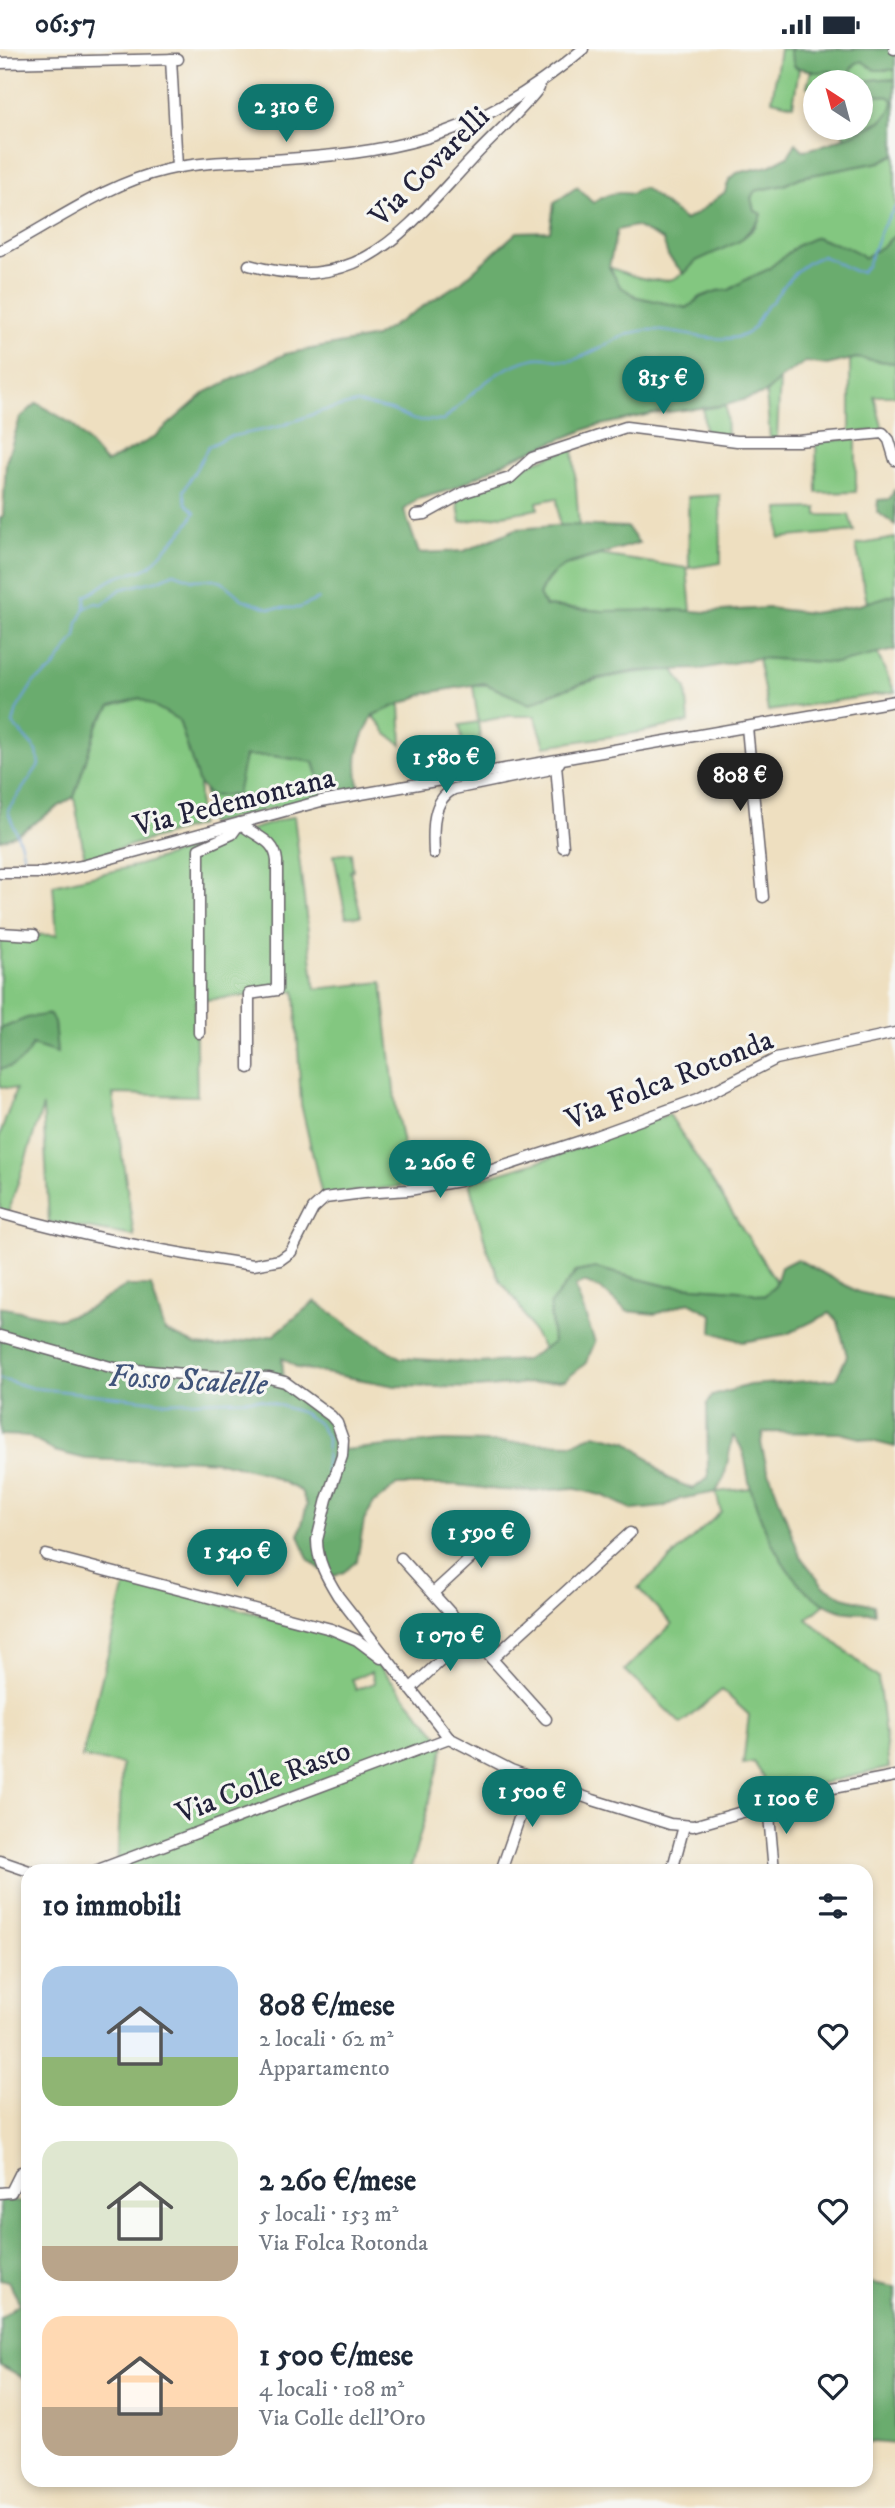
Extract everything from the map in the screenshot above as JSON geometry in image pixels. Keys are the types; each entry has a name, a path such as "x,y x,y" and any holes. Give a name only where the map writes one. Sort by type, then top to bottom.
{"street":[{"path":"0,251 99,195 147,175 177,167 332,156 398,146 444,133 476,121 510,103 583,49"},
{"path":"0,63 175,59 177,167"},
{"name":"Via Covarelli","path":"249,264 280,272 308,274 334,270 373,254 424,210 529,100 547,77"},
{"path":"416,516 466,492 510,478 532,458 626,427 737,441 798,441 883,433 889,440 895,460"},
{"name":"Via Pedemontana","path":"0,873 32,874 71,869 324,800 560,762 895,701"},
{"path":"747,727 763,897"},
{"path":"434,853 434,816 447,793 454,789 547,770 560,762 563,847"},
{"path":"198,1033 199,849 232,834 240,823 271,844 277,862 277,990 249,994 249,1068"},
{"path":"0,933 34,935"},
{"name":"Via Folca Rotonda","path":"0,1213 56,1229 173,1253 264,1265 280,1260 291,1252 313,1209 325,1198 410,1190 459,1181 593,1137 698,1098 776,1059 895,1034"},
{"path":"0,1336 114,1368 269,1378 285,1382 331,1416 341,1432 343,1450 317,1540 320,1561 338,1595 449,1738 511,1770 593,1800 684,1826 702,1825 768,1804 895,1776"},
{"path":"433,1593 508,1525"},
{"path":"492,1659 630,1533"},
{"path":"46,1555 331,1629 357,1640 377,1653 399,1675"},
{"path":"401,1557 546,1719"},
{"path":"410,1689 470,1634"},
{"name":"Via Colle Rasto","path":"114,1864 449,1738"},
{"path":"503,1864 533,1778"},
{"path":"768,1804 773,1864"},
{"path":"674,1864 684,1826"},
{"path":"0,1861 21,1868"},
{"path":"0,2193 10,2192 21,2172"}],"green space":[{"path":"780,49 792,49 790,52 795,67 799,69 793,105 772,100"},
{"path":"792,49 895,49 895,70 875,70 862,61 856,63 851,70 808,70 795,67 790,52"},
{"path":"862,61 875,70 895,70 895,80 873,80 873,70 851,70 856,63"},
{"path":"873,80 895,80 895,154 880,162 801,177 784,185 755,191 751,198 754,210 761,214 759,220 740,241 696,261 684,274 668,256 663,240 635,226 617,230 609,267 620,286 637,297 687,308 701,297 729,290 767,270 798,245 816,237 848,248 864,258 895,235 895,363 856,358 827,365 805,362 780,379 766,393 726,405 651,414 592,427 513,458 453,489 418,499 404,510 419,553 464,551 516,529 566,525 627,527 639,543 560,568 549,578 539,595 545,606 602,611 707,612 768,608 812,613 859,605 895,594 895,650 838,663 758,658 702,669 636,671 595,679 530,704 484,683 427,693 373,715 358,753 360,795 327,800 314,762 273,756 245,756 237,795 210,796 199,784 179,720 140,698 111,706 97,726 74,797 18,833 0,840 0,518 3,516 6,462 20,418 37,403 72,424 106,463 153,438 206,392 285,354 375,337 461,282 517,232 550,231 554,203 577,187 593,203 612,194 632,194 644,188 685,220 725,192 729,180 737,173 769,166 788,156 796,143 803,150 838,140 873,140 873,125 882,120 892,107 893,101 890,97 873,95"},
{"path":"873,95 890,97 893,101 892,110 884,119 873,124"},
{"path":"895,154 895,235 864,259 848,248 816,237 798,245 767,270 729,290 701,297 687,308 637,297 620,287 609,267 652,280 676,277 698,260 734,243 751,231 761,214 754,210 751,198 755,191 784,185 801,177 880,162"},
{"path":"856,358 895,363 895,396 874,396 883,430 850,433 850,360"},
{"path":"780,379 777,438 770,439 766,393"},
{"path":"726,405 727,438 705,433 703,409"},
{"path":"856,438 856,492 817,493 816,442"},
{"path":"573,448 579,526 559,526 557,498 537,502 538,509 461,522 457,500 534,462"},
{"path":"894,490 895,525 877,512 878,500 890,499"},
{"path":"720,495 721,563 689,568 688,497"},
{"path":"817,508 817,515 849,515 854,531 779,538 779,509"},
{"path":"895,538 895,594 867,603 856,545"},
{"path":"600,555 687,568 691,611 602,611 545,606 539,595 550,577 563,567"},
{"path":"877,653 895,692 768,711 758,658 838,663"},
{"path":"674,670 686,689 689,722 642,732 545,746 535,716 509,716 478,722 473,685 488,685 530,704 582,683 636,673"},
{"path":"140,698 179,720 199,784 199,825 85,859 74,797 97,726 111,706"},
{"path":"400,704 402,745 387,734 373,715"},
{"path":"478,722 483,759 465,761 460,725"},
{"path":"245,756 273,756 314,762 324,795 209,824 204,790 210,796 236,795"},
{"path":"294,816 315,989 382,982 396,1108 411,1185 322,1196 301,1104 295,991 195,1001 197,1096 113,1094 134,1236 49,1222 43,1106 8,1213 0,1210 0,1135 16,1089 0,1087 0,1069 10,1067 31,1045 57,1052 54,1022 0,1031 0,934 57,935 53,885 139,865"},
{"path":"351,853 353,870 350,871 361,916 346,917 334,855"},
{"path":"50,1014 54,1022 57,1053 32,1045 20,1062 0,1069 0,1029 27,1018"},
{"path":"669,1114 776,1281 775,1286 764,1296 739,1290 663,1285 596,1268 576,1272 550,1314 553,1343 543,1349 516,1300 501,1282 487,1249 469,1182 550,1158"},
{"path":"797,1259 858,1292 895,1300 895,1447 840,1433 763,1432 761,1443 766,1464 800,1556 824,1586 843,1597 874,1605 875,1613 838,1610 805,1590 792,1575 780,1559 762,1522 743,1453 733,1436 724,1478 716,1492 680,1499 663,1507 633,1510 604,1496 572,1488 538,1491 458,1485 397,1485 373,1504 364,1521 357,1561 335,1576 325,1573 308,1559 299,1535 307,1505 301,1491 264,1473 216,1461 86,1459 54,1451 27,1436 0,1435 0,1307 60,1319 88,1309 126,1286 151,1286 165,1331 196,1345 217,1347 274,1335 315,1301 401,1358 479,1363 525,1360 553,1343 550,1304 576,1272 596,1268 663,1285 739,1290 764,1296 775,1286 781,1267","holes":["584,1282 601,1289 626,1311 656,1314 689,1302 713,1315 712,1332 743,1342 787,1334 830,1313 838,1322 847,1356 836,1379 749,1385 712,1396 707,1404 708,1478 693,1489 667,1478 648,1458 627,1442 595,1434 574,1444 443,1441 343,1450 331,1416 284,1382 282,1358 298,1368 395,1386 477,1388 565,1380 586,1363 595,1342 575,1287"]},
{"path":"751,1488 763,1522 778,1552 799,1580 825,1604 807,1619 878,1678 889,1768 761,1797 763,1777 754,1762 743,1764 749,1715 722,1690 681,1724 625,1670 672,1624 638,1588 721,1512 716,1492"},
{"path":"126,1580 342,1636 381,1668 438,1735 444,1748 412,1864 117,1864 122,1764 82,1758","holes":["371,1672 375,1683 356,1690 352,1679"]},
{"path":"0,2199 21,2203 21,2376 0,2365 0,2318 20,2303 8,2281 0,2279"},
{"path":"873,2283 895,2287 895,2444 873,2442"}],"waterway":[{"path":"23,866 21,844 8,810 39,765 37,751 13,724 17,709 34,682 52,670 76,637 86,596 113,579 148,567 181,533 195,512 186,503 184,490 209,446 228,437 278,427 322,411 357,403 391,410 414,420 443,421 485,382 509,367 536,358 573,360 632,333 653,330 724,339 744,335 753,328 763,310 793,275 813,260 822,256 861,272 867,266 882,228 895,207"},
{"path":"86,608 95,603 103,604 121,589 159,580 174,573 193,580 213,579 222,582 242,599 269,608 299,608 318,599"},
{"name":"Fosso Scalelle","path":"0,1379 33,1388 167,1402 260,1399 303,1413 318,1423 327,1437 326,1472"}]}
